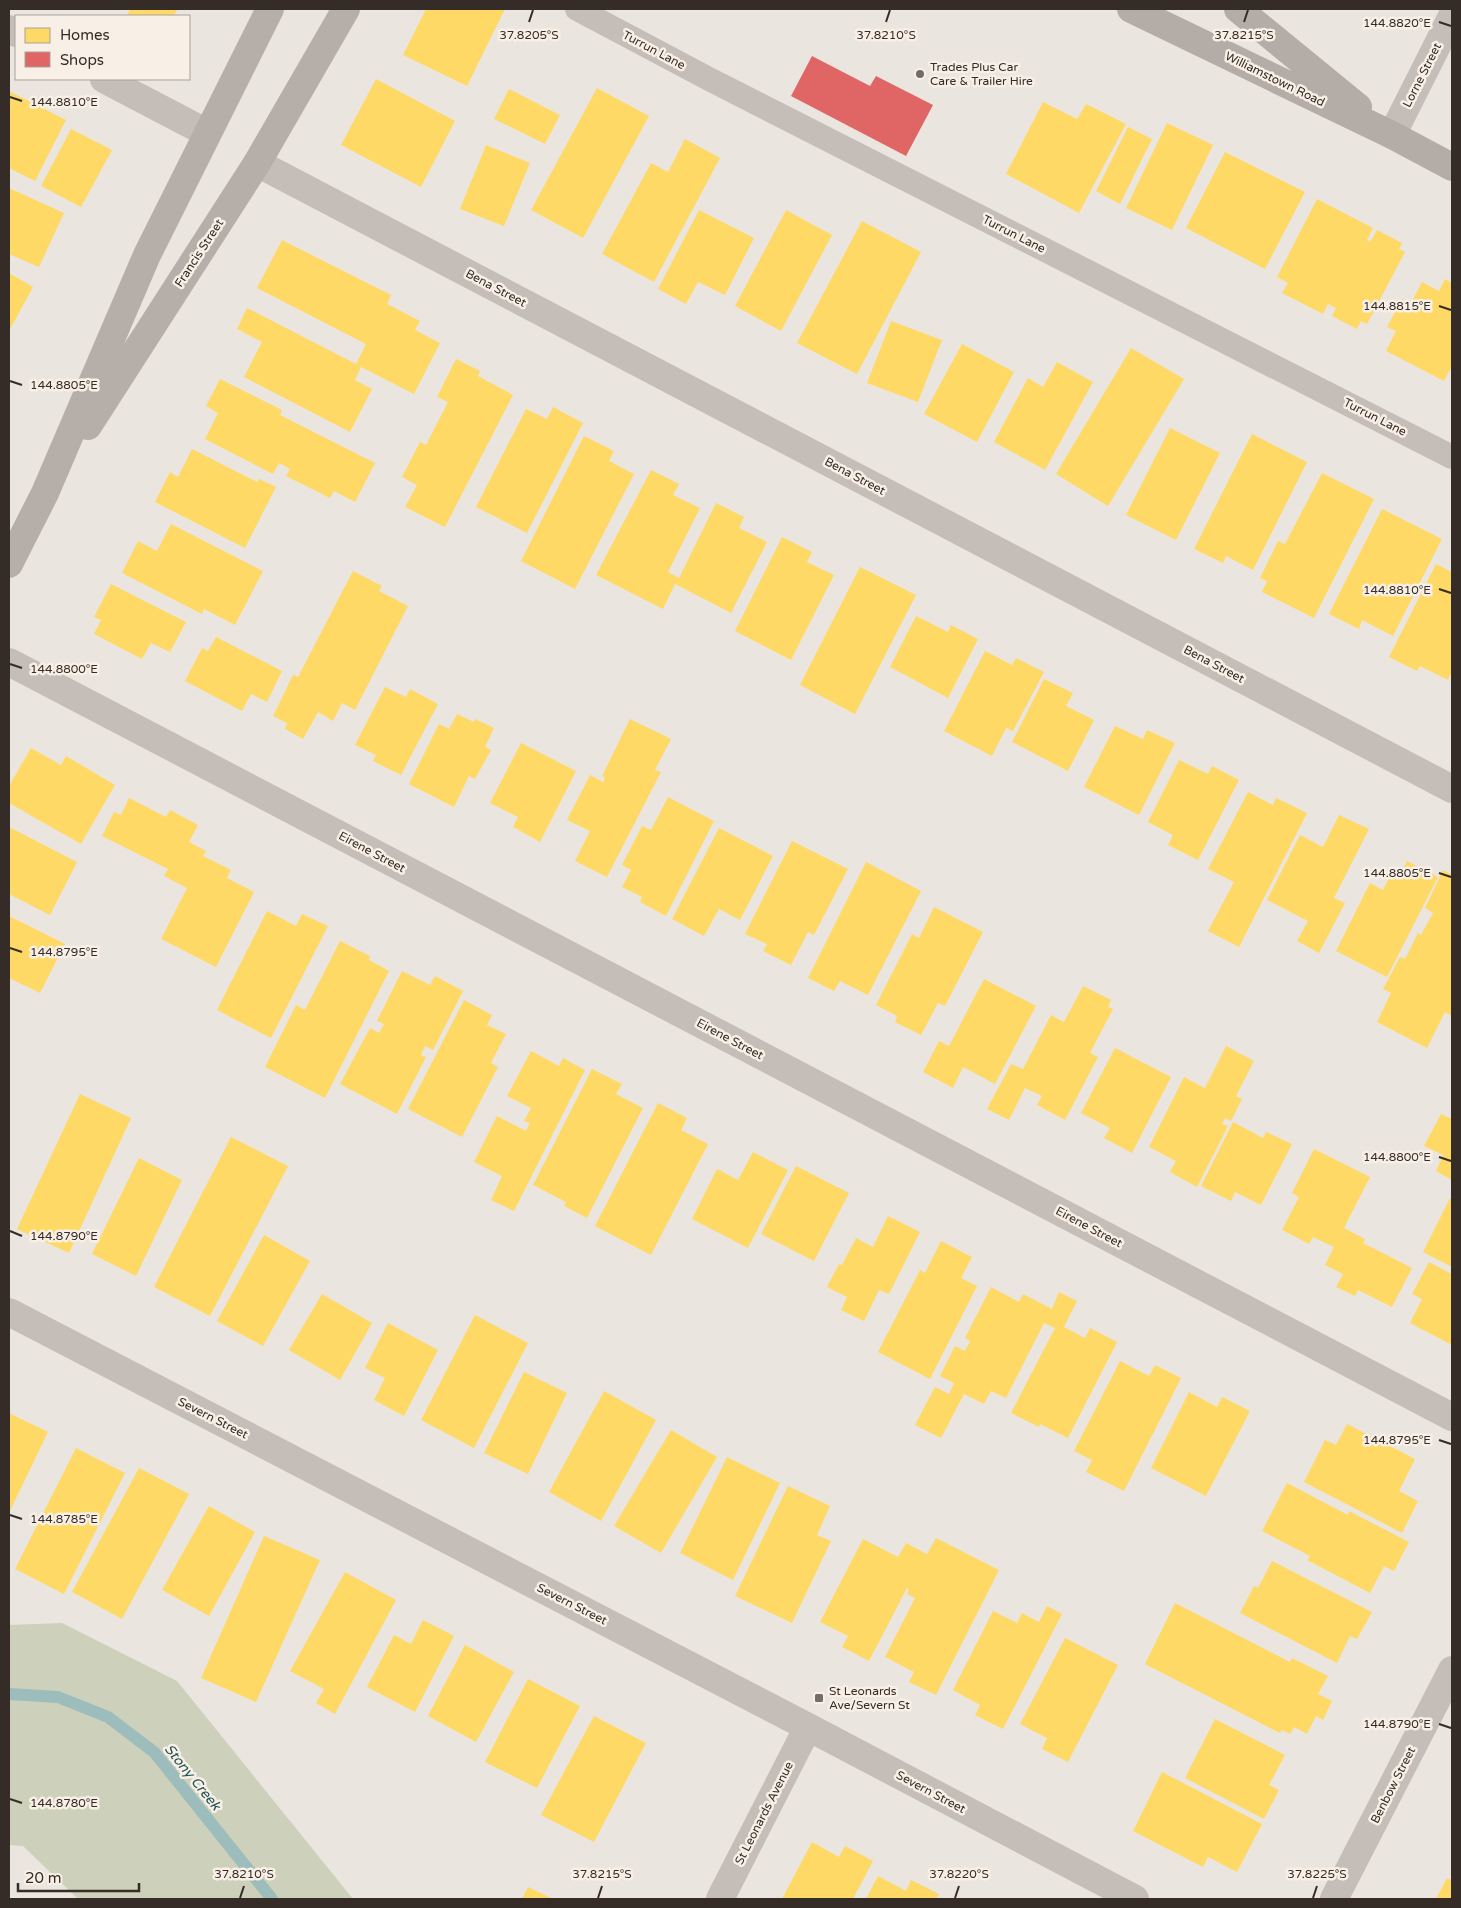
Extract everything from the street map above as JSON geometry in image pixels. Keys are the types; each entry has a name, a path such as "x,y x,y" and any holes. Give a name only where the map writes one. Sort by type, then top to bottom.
{"main road":[{"name":"Francis Street","path":"9,564 45,493 147,255 270,9"},
{"name":"Francis Street","path":"45,493 257,163 346,9"},
{"name":"Williamstown Road","path":"1131,9 1392,135 1452,167"},
{"name":"Williamstown Road","path":"1238,9 1392,135"}],"street":[{"name":"Lorne Street","path":"1392,135 1452,16"},
{"path":"106,80 207,133"},
{"name":"Bena Street","path":"257,163 1452,789"},
{"name":"Eirene Street","path":"9,662 1452,1416"},
{"name":"Severn Street","path":"9,1312 1135,1899"},
{"name":"Benbow Street","path":"1334,1899 1452,1670"},
{"name":"St Leonards Avenue","path":"720,1899 808,1727"}],"lane":[{"name":"Turrun Lane","path":"578,9 709,80 1452,457"}],"green space":[{"path":"62,1623 177,1681 353,1899 78,1899 23,1846 9,1845 9,1625"}],"building: Homes":[{"path":"131,9 178,9 174,15 127,15"},
{"path":"426,9 505,9 467,86 403,55"},
{"path":"376,79 455,121 421,187 341,145"},
{"path":"597,88 649,116 583,238 531,210"},
{"path":"509,89 560,115 545,144 494,119"},
{"path":"9,91 66,120 35,181 9,168"},
{"path":"1043,102 1077,119 1086,104 1126,124 1079,213 1006,174"},
{"path":"1167,123 1213,145 1172,230 1126,208"},
{"path":"1128,127 1152,139 1120,204 1096,191"},
{"path":"71,129 112,150 81,207 41,186"},
{"path":"685,139 720,158 654,282 602,254 651,163 668,172"},
{"path":"486,145 530,163 504,226 460,209"},
{"path":"1225,152 1305,192 1265,269 1186,228"},
{"path":"9,188 64,213 39,267 9,254"},
{"path":"1317,199 1373,228 1367,240 1370,242 1377,230 1402,243 1399,249 1405,252 1367,324 1361,321 1357,329 1332,316 1336,308 1328,304 1323,314 1282,293 1288,283 1277,277"},
{"path":"699,210 754,238 725,295 698,282 686,304 658,289"},
{"path":"786,210 832,235 781,331 735,306"},
{"path":"862,221 921,252 857,374 797,343"},
{"path":"282,240 391,295 387,304 420,321 415,330 440,343 414,394 361,367 355,380 372,389 350,432 244,377 262,342 237,329 247,308 356,364 366,344 257,288"},
{"path":"9,273 33,287 9,331"},
{"path":"1445,279 1452,283 1452,366 1444,381 1386,351 1396,331 1387,327 1402,299 1411,303 1422,282 1439,291"},
{"path":"891,321 942,340 918,402 867,383"},
{"path":"962,344 1014,372 977,442 924,414"},
{"path":"1131,348 1184,379 1108,506 1056,474"},
{"path":"456,359 480,371 478,376 513,395 445,527 405,507 417,485 402,477 420,442 426,445 448,402 437,397"},
{"path":"1057,362 1093,382 1045,470 994,442 1028,378 1043,387"},
{"path":"220,379 282,410 280,415 375,463 355,502 334,491 330,498 286,476 290,469 279,463 273,474 205,439 218,413 206,406"},
{"path":"553,407 583,423 527,533 476,507 526,409 547,419"},
{"path":"1170,428 1220,453 1176,540 1126,515"},
{"path":"1252,434 1307,462 1253,570 1226,556 1223,563 1194,549"},
{"path":"584,436 614,451 609,461 634,474 575,589 521,561"},
{"path":"192,449 257,482 259,479 276,487 245,548 155,502 170,472 178,477"},
{"path":"651,470 679,484 673,495 700,508 668,572 679,578 716,503 744,517 739,528 767,542 731,613 675,584 663,609 596,575"},
{"path":"1322,473 1374,499 1314,618 1262,592 1267,581 1260,578 1278,541 1285,544"},
{"path":"1382,509 1442,539 1393,636 1362,620 1359,629 1329,614"},
{"path":"171,524 263,571 235,625 204,609 202,614 122,573 138,541 157,551"},
{"path":"782,537 812,552 807,562 834,575 791,660 735,631"},
{"path":"1436,564 1452,572 1452,671 1448,680 1420,666 1417,671 1389,657"},
{"path":"860,567 916,595 855,714 800,685"},
{"path":"353,571 382,586 379,591 408,606 355,710 342,703 333,721 318,712 303,739 285,729 287,723 273,716 293,675 298,677"},
{"path":"111,584 186,622 170,652 151,643 142,659 94,634 101,620 94,617"},
{"path":"916,616 948,632 951,625 978,639 948,698 890,667"},
{"path":"216,637 282,671 267,702 251,694 242,711 185,681 202,648 208,651"},
{"path":"985,651 1012,665 1016,658 1044,672 1013,731 1006,728 992,756 944,731"},
{"path":"1044,679 1073,693 1066,706 1094,720 1068,771 1012,742"},
{"path":"385,687 406,697 410,689 438,704 401,775 373,761 376,755 355,745"},
{"path":"457,714 474,722 475,719 494,728 485,747 491,750 475,779 469,776 454,807 409,784 439,724 449,729"},
{"path":"630,719 671,739 655,770 661,772 607,877 575,861 590,831 567,820 590,775 603,782 605,778 602,776"},
{"path":"1115,726 1143,739 1147,730 1175,743 1139,815 1084,787"},
{"path":"521,743 576,771 540,842 513,827 518,817 490,803"},
{"path":"31,748 61,765 66,756 115,785 81,844 9,803 9,786"},
{"path":"1179,760 1208,774 1212,766 1239,780 1198,860 1168,845 1173,835 1148,822"},
{"path":"1248,792 1273,805 1276,798 1307,813 1239,947 1208,931 1234,882 1208,869"},
{"path":"668,797 714,821 666,916 640,902 642,897 622,887 631,870 622,865 642,826 651,830"},
{"path":"129,798 166,817 170,810 198,825 189,842 206,851 203,856 231,870 227,878 254,892 216,967 161,939 187,888 164,876 168,869 102,836 114,812 121,815"},
{"path":"1339,815 1369,829 1334,898 1345,903 1319,953 1297,941 1308,921 1267,900 1300,835 1323,847"},
{"path":"9,827 77,862 50,915 9,894"},
{"path":"719,828 773,856 740,920 719,909 704,936 672,919"},
{"path":"792,841 848,869 814,935 808,932 791,965 763,951 767,944 745,934"},
{"path":"1407,861 1438,877 1387,977 1336,951 1370,883 1383,890 1390,876 1398,880"},
{"path":"866,862 921,891 868,995 840,981 834,991 808,978"},
{"path":"1443,870 1452,875 1452,1016 1445,1012 1427,1048 1377,1022 1391,993 1383,989 1400,957 1405,959 1418,933 1421,935 1433,913 1425,908"},
{"path":"934,907 983,932 945,1006 938,1003 921,1035 895,1022 897,1016 876,1005 912,934 919,938"},
{"path":"267,911 296,926 302,914 328,926 271,1038 217,1010"},
{"path":"9,916 65,944 40,993 9,978"},
{"path":"340,941 370,956 369,960 389,971 325,1098 265,1067 296,1005 305,1010"},
{"path":"402,971 430,985 435,976 463,991 433,1050 425,1046 421,1055 426,1057 397,1114 340,1084 370,1028 379,1033 384,1024 377,1021"},
{"path":"984,979 1036,1006 995,1084 963,1067 953,1088 923,1072 939,1041 949,1046"},
{"path":"1083,986 1111,1000 1108,1007 1113,1009 1090,1053 1098,1057 1065,1120 1037,1105 1042,1096 1025,1088 1009,1120 987,1109 1011,1064 1023,1069 1051,1015 1064,1022"},
{"path":"464,1000 492,1015 487,1025 506,1034 491,1063 498,1067 462,1137 408,1109"},
{"path":"1226,1046 1254,1061 1236,1096 1242,1099 1231,1121 1225,1118 1222,1124 1228,1126 1197,1187 1170,1172 1176,1161 1149,1147 1184,1077 1205,1088"},
{"path":"1115,1048 1171,1077 1132,1153 1104,1138 1110,1128 1081,1113"},
{"path":"531,1051 559,1066 563,1058 585,1070 514,1211 491,1200 502,1176 474,1162 497,1116 526,1131 530,1123 524,1121 531,1108 507,1096"},
{"path":"592,1069 622,1084 616,1094 643,1108 587,1218 564,1206 566,1202 533,1185"},
{"path":"80,1094 131,1118 69,1253 17,1229"},
{"path":"658,1103 687,1118 681,1130 708,1144 651,1255 595,1226"},
{"path":"1441,1114 1452,1119 1452,1180 1436,1171 1443,1155 1424,1146"},
{"path":"1233,1122 1263,1138 1266,1132 1292,1144 1261,1205 1235,1192 1231,1201 1201,1186"},
{"path":"231,1137 288,1166 210,1316 154,1287"},
{"path":"1314,1149 1370,1177 1344,1228 1365,1239 1363,1243 1412,1268 1392,1307 1358,1290 1355,1296 1336,1287 1343,1274 1325,1265 1334,1247 1313,1237 1309,1244 1282,1230 1299,1197 1292,1193"},
{"path":"753,1152 788,1170 748,1248 692,1219 717,1169 738,1180"},
{"path":"139,1158 182,1180 136,1276 92,1254"},
{"path":"796,1166 849,1193 814,1261 761,1234"},
{"path":"1450,1198 1452,1199 1452,1267 1423,1252"},
{"path":"888,1216 920,1232 889,1294 879,1290 864,1321 841,1310 847,1297 827,1287 839,1264 842,1265 856,1238 873,1247"},
{"path":"264,1235 310,1261 263,1346 217,1321"},
{"path":"941,1241 972,1257 961,1278 977,1286 930,1379 878,1352 920,1270 925,1273"},
{"path":"1429,1262 1452,1274 1452,1345 1410,1323 1422,1299 1412,1294"},
{"path":"991,1287 1019,1302 1023,1294 1052,1309 1059,1292 1077,1301 1064,1327 1085,1338 1090,1328 1117,1342 1068,1438 1040,1424 1039,1427 1011,1413 1055,1328 1044,1323 1006,1398 991,1391 984,1404 964,1394 941,1438 915,1425 935,1387 949,1394 954,1383 940,1376 955,1346 965,1351 970,1341 965,1338"},
{"path":"322,1294 372,1323 340,1380 289,1350"},
{"path":"475,1315 528,1343 474,1448 421,1420"},
{"path":"388,1323 438,1350 404,1416 374,1400 385,1378 365,1368"},
{"path":"1120,1361 1149,1376 1155,1365 1181,1378 1124,1491 1086,1472 1092,1460 1074,1451"},
{"path":"524,1372 567,1393 528,1474 484,1453"},
{"path":"604,1391 656,1420 601,1521 549,1492"},
{"path":"1189,1392 1217,1407 1222,1397 1250,1411 1206,1496 1151,1468"},
{"path":"9,1413 48,1432 9,1513"},
{"path":"1347,1424 1415,1459 1399,1491 1418,1501 1402,1533 1304,1482 1325,1440 1336,1445"},
{"path":"671,1430 717,1457 661,1553 614,1526"},
{"path":"76,1448 125,1473 64,1594 15,1569"},
{"path":"727,1457 780,1483 733,1580 680,1553"},
{"path":"139,1468 189,1494 122,1619 72,1592"},
{"path":"1287,1483 1348,1515 1349,1511 1409,1542 1394,1571 1384,1566 1370,1593 1307,1560 1310,1556 1262,1531"},
{"path":"788,1486 830,1506 817,1535 831,1541 792,1623 735,1596"},
{"path":"209,1506 255,1532 209,1616 162,1590"},
{"path":"264,1536 320,1560 256,1702 201,1678"},
{"path":"936,1538 999,1570 936,1695 909,1682 914,1672 885,1657 915,1598 907,1594 909,1590 907,1588 869,1661 842,1647 848,1636 820,1622 863,1539 898,1557 906,1543 927,1554"},
{"path":"1272,1561 1372,1612 1357,1639 1350,1636 1337,1663 1240,1613 1254,1586 1258,1588"},
{"path":"345,1572 396,1600 335,1714 316,1703 324,1689 290,1671"},
{"path":"1175,1603 1290,1662 1292,1658 1328,1676 1318,1694 1332,1701 1323,1720 1316,1716 1307,1734 1294,1727 1290,1734 1282,1730 1280,1733 1145,1664"},
{"path":"1047,1606 1062,1614 1003,1729 975,1715 980,1705 953,1690 993,1611 1017,1623 1022,1613 1039,1622"},
{"path":"423,1620 454,1636 415,1712 367,1687 394,1635 411,1644"},
{"path":"1065,1638 1118,1665 1068,1762 1042,1749 1047,1738 1020,1724"},
{"path":"465,1645 514,1672 476,1742 428,1716"},
{"path":"528,1679 580,1706 537,1788 485,1762"},
{"path":"594,1716 646,1743 594,1842 541,1815"},
{"path":"1215,1719 1285,1755 1269,1785 1279,1790 1264,1819 1185,1778"},
{"path":"1162,1772 1262,1824 1237,1872 1208,1857 1203,1867 1133,1831"},
{"path":"812,1842 839,1857 845,1846 873,1861 853,1899 782,1899"},
{"path":"878,1876 906,1891 911,1880 939,1894 936,1899 866,1899"},
{"path":"1447,1878 1452,1881 1452,1899 1436,1899"},
{"path":"528,1887 553,1899 522,1899"}],"building: Shops":[{"path":"812,56 870,86 876,76 933,105 906,156 791,96"}],"waterway":[{"name":"Stony Creek","path":"9,1694 58,1697 108,1717 154,1752 272,1899"}],"place":[{"name":"Trades Plus Car Care & Trailer Hire","path":"920,74"},
{"name":"St Leonards Ave/Severn St","path":"819,1698"}]}
